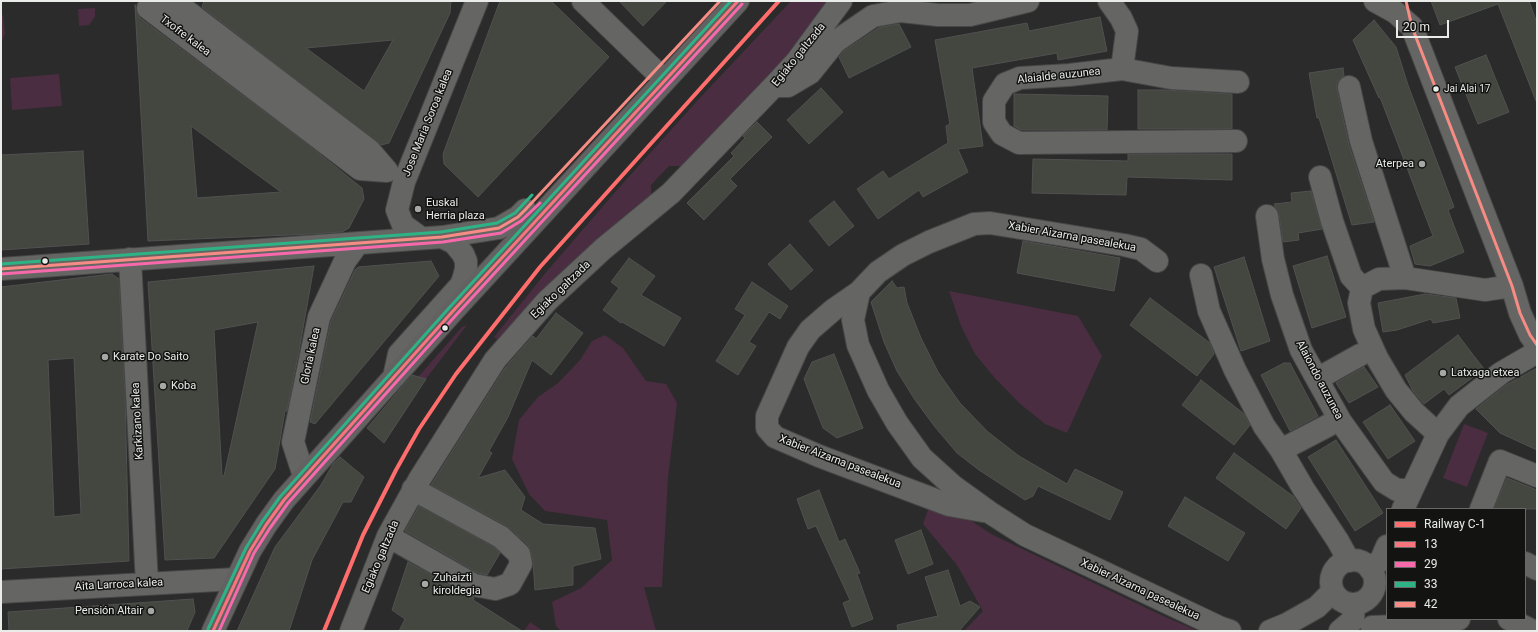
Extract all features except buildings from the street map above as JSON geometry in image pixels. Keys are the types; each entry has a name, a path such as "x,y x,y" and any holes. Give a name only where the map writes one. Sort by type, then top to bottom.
{"main road":[{"path":"525,210 720,1"},
{"path":"213,631 236,579 266,525 304,476 738,1"}],"street":[{"path":"582,1 654,70"},
{"name":"Egiako galtzada","path":"351,631 388,536 413,489 496,360 548,301 603,249 671,193 774,86 797,61 841,1"},
{"path":"774,86 788,86 810,73 835,42 873,16 901,11 938,15 970,15 1028,1"},
{"path":"1110,1 1127,31 1122,69"},
{"path":"1375,1 1395,12 1412,27"},
{"path":"1406,1 1412,27 1512,286 1520,314 1530,335 1533,352 1501,373 1459,406 1438,434 1407,500"},
{"name":"Jose Maria Soroa kalea","path":"394,377 399,354 461,285 466,269 466,261 463,254 454,243 431,238 403,226 397,210 404,182 476,2"},
{"name":"Txofre kalea","path":"180,6 369,150 387,172 360,170 148,8 180,6"},
{"name":"Alaialde auzunea","path":"1236,141 1019,143 1002,134 994,122 994,101 1005,84 1020,78 1069,76 1122,69 1171,78 1238,82"},
{"path":"1349,87 1361,141 1405,278"},
{"path":"1320,177 1332,221 1351,276 1362,288"},
{"path":"1,268 431,238 499,228 518,218 525,210"},
{"name":"Alaiondo auzunea","path":"1267,216 1273,259 1282,295 1301,350 1341,422 1384,482 1397,490 1407,500"},
{"name":"Xabier Aizarna pasealekua","path":"988,512 949,505 819,456 775,437 767,428 767,416 798,347 810,330 833,310 859,292 878,272 903,255 929,242 974,224 990,223 1124,245 1141,249 1157,261"},
{"name":"Gloria kalea","path":"304,476 293,442 319,318 345,261 358,243"},
{"name":"Karkizano kalea","path":"130,259 147,584"},
{"path":"1201,275 1209,311 1235,370 1264,426 1281,450 1303,488 1349,560"},
{"path":"1362,288 1379,279 1405,278 1486,290 1512,286"},
{"path":"1362,288 1359,303 1364,329 1377,358 1396,390 1414,412 1438,434"},
{"name":"Xabier Aizarna pasealekua","path":"859,292 853,320 858,345 882,397 897,424 922,458 953,486 988,512 1026,535 1220,628 1230,631"},
{"path":"1317,379 1360,355"},
{"path":"1281,450 1329,425"},
{"path":"1481,508 1500,461 1537,476"},
{"path":"388,536 474,585 495,589 510,584 521,564 519,554 501,537 413,489"},
{"path":"1370,569 1381,560 1386,548"},
{"path":"1349,560 1362,562 1370,569 1374,576 1374,586 1373,591 1368,597 1356,604 1348,603 1338,598 1333,591 1331,583 1332,574 1337,567 1349,560"},
{"path":"1526,564 1537,569"},
{"name":"Aita Larroca kalea","path":"1,592 236,579"},
{"path":"1270,631 1287,624 1316,606 1333,591"},
{"path":"1356,604 1372,629 1450,620"},
{"path":"1340,631 1353,620 1356,604"},
{"path":"1511,620 1533,631"}],"shaded area":[{"path":"791,1 831,1 790,56 686,166 669,166 651,185 651,200 499,341 494,337 547,271 616,191 697,101"},
{"path":"95,8 95,17 89,25 79,26 78,9"},
{"path":"1,15 3,15 5,34 1,43"},
{"path":"59,74 62,106 12,110 10,78"},
{"path":"949,291 1078,316 1102,356 1067,433 1045,424 1019,403 994,377 975,354 961,326"},
{"path":"467,325 426,379 418,377 462,327"},
{"path":"605,335 623,348 646,381 666,384 677,403 668,478 662,587 644,587 656,631 561,631 556,626 552,602 581,588 612,560 607,520 545,511 529,494 512,459 519,420 538,397 558,383 580,360 592,341"},
{"path":"1464,424 1488,433 1467,487 1443,478"},
{"path":"930,504 964,516 993,535 1161,615 1198,631 964,631 983,611 957,565 923,524"},
{"path":"530,622 543,631 524,631"}],"rail line":[{"name":"C-1","path":"324,631 363,535 396,470 419,429 456,374 540,267 779,1"}],"transit line":[{"name":"42","path":"1,269 442,237 499,228 518,217 525,210 720,1"},
{"name":"33","path":"208,629 246,548 280,497 449,308 731,1"},
{"name":"13","path":"213,631 250,551 284,500 453,311 738,1"},
{"name":"42","path":"1406,1 1412,27 1512,286 1520,313 1530,335 1537,345"},
{"name":"29","path":"219,631 254,553 288,503 457,314 742,4"},
{"name":"33","path":"1,264 441,232 497,223 515,213 532,195"},
{"name":"29","path":"1,274 443,242 501,233 521,221 540,203"}],"place":[{"name":"Jai Alai 17","path":"1436,89"},
{"name":"Aterpea","path":"1422,164"},
{"name":"Euskal Herria plaza","path":"418,209"},
{"name":"Karate Do Saito","path":"105,357"},
{"name":"Latxaga etxea","path":"1443,373"},
{"name":"Koba","path":"163,386"},
{"name":"Zuhaizti kiroldegia","path":"425,584"},
{"name":"Pensión Altair","path":"151,611"}]}
